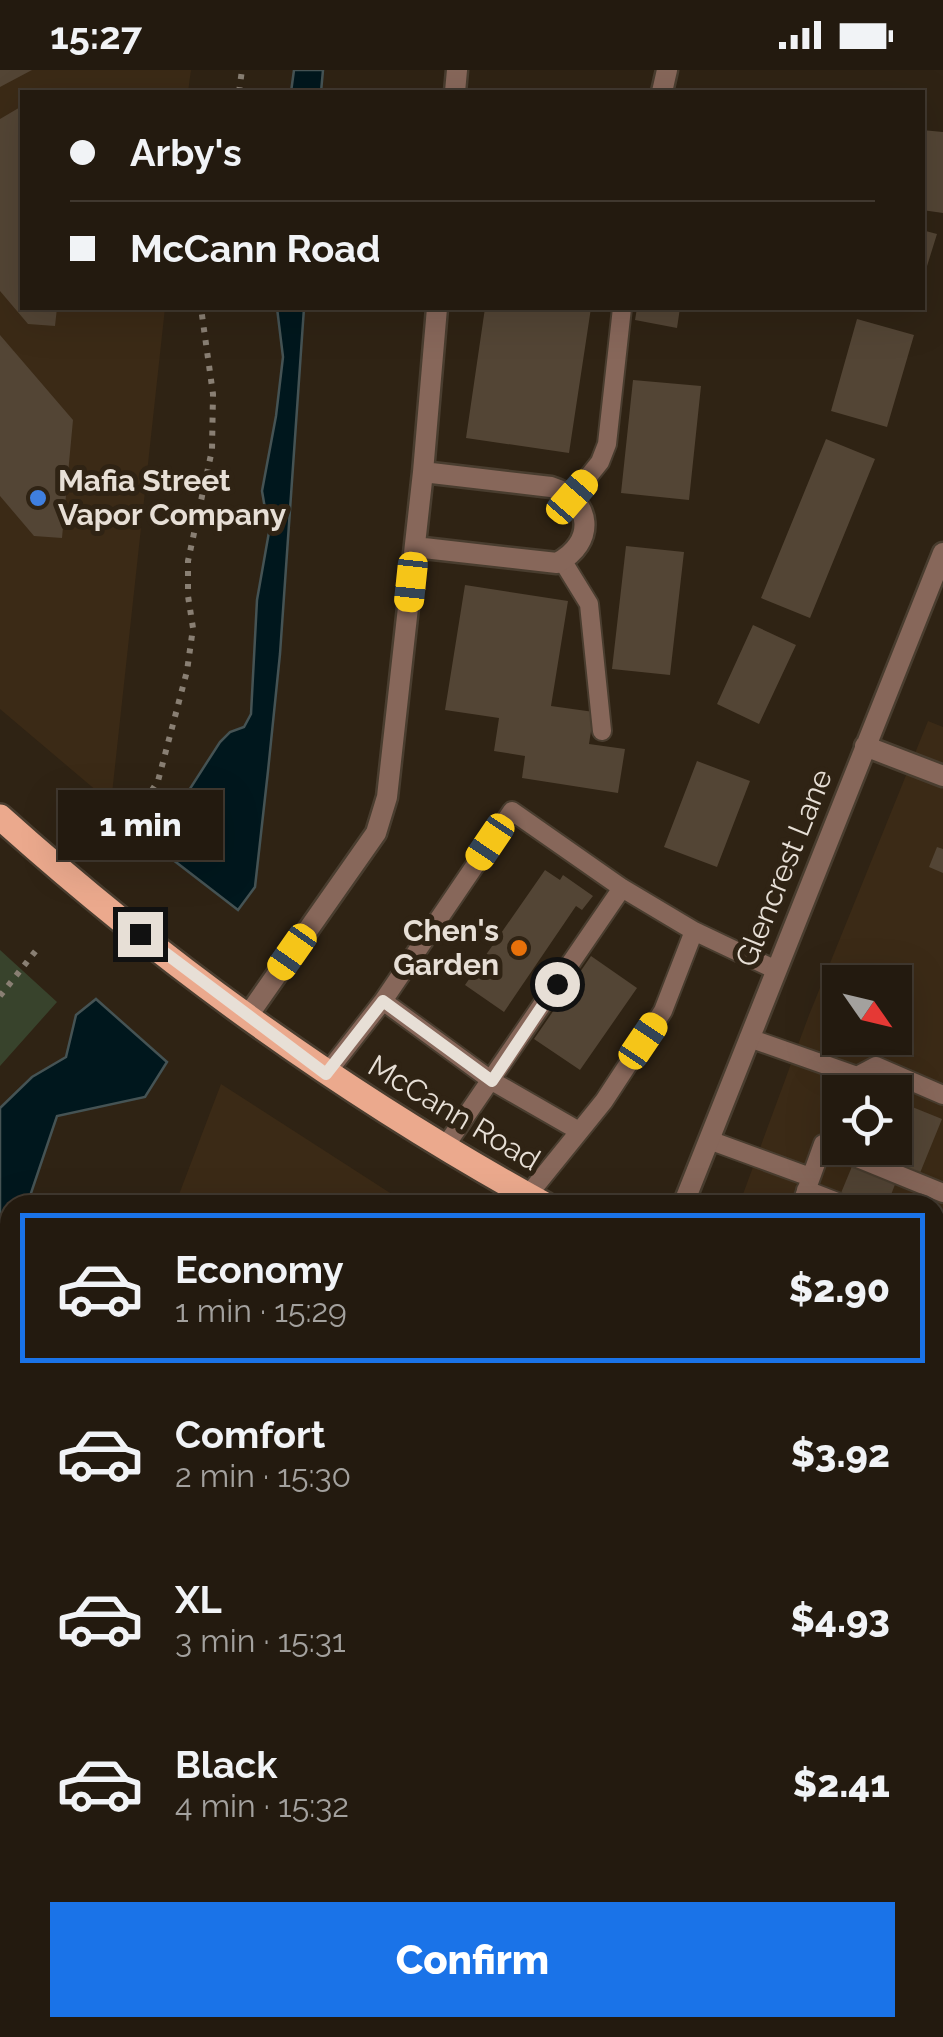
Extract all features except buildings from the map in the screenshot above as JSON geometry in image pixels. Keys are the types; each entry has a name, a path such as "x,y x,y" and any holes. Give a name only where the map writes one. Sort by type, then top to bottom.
{"main road":[{"name":"McCann Road","path":"0,818 78,887 326,1074 528,1195"}],"street":[{"path":"247,1017 376,833 387,797 437,310"},
{"path":"415,547 541,563 562,560 581,543 584,514 572,497 551,487 423,472"},
{"name":"Glencrest Lane","path":"687,1195 943,553"},
{"path":"866,746 943,776"}],"lane":[{"path":"572,497 600,462 607,444 622,310"},
{"path":"562,560 589,604 602,731"},
{"path":"326,1074 383,1001 512,811 622,888 694,931 776,970"},
{"path":"444,1148 622,888"},
{"path":"540,1195 579,1131 604,1101 663,1012 694,931"},
{"path":"383,1001 492,1081 579,1131"},
{"path":"748,1038 857,1076 876,1066 943,1095"},
{"path":"709,1140 806,1190 822,1144 943,1193"}],"path":[{"path":"122,834 158,780 187,671 193,628 188,561 212,450 213,394 201,310"},
{"path":"0,996 38,948"}],"shaded area":[{"path":"0,70 191,70 188,90 20,90 20,310 165,310 111,803 0,709"},
{"path":"928,721 943,727 943,1195 743,1195 822,983 822,1055 912,1055 912,965 829,965"},
{"path":"221,1084 393,1195 179,1195"}],"green space":[{"path":"0,950 57,1002 0,1066"}],"water":[{"path":"294,70 323,70 321,90 291,90"},
{"path":"277,310 304,310 268,771 255,887 238,910 159,849 175,812 220,742 230,732 244,727 251,714 257,600 269,532 262,491 283,357"},
{"path":"96,999 167,1062 145,1097 57,1116 30,1195 0,1195 0,1108 32,1077 66,1057 76,1015"}],"place":[{"name":"Mafia Street Vapor Company","path":"38,498"},
{"name":"Chen's Garden","path":"519,948"}],"route":[{"path":"140,934 326,1074 383,1001 492,1081 557,984"}]}
